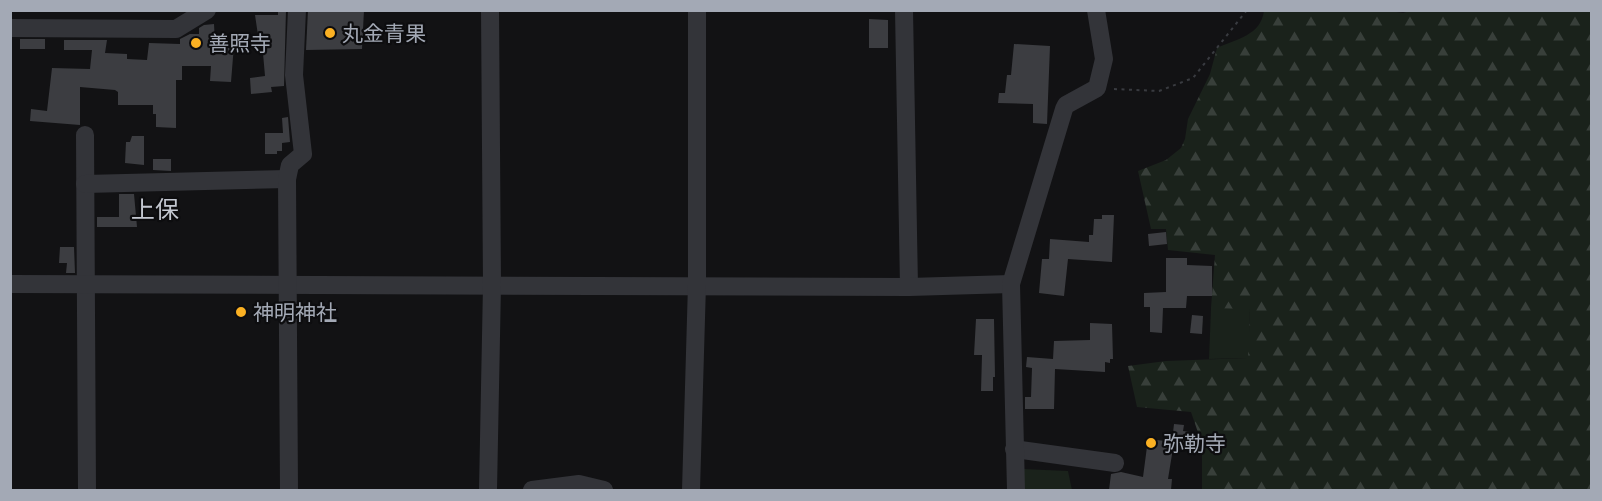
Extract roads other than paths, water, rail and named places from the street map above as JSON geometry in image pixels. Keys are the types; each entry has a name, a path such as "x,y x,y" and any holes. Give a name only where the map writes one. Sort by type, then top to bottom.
{"street":[{"path":"10,28 176,29 207,10"},
{"path":"289,490 287,179 290,165 303,154 294,75 297,10"},
{"path":"488,490 492,285 490,10"},
{"path":"691,490 698,284 697,10"},
{"path":"904,10 909,287"},
{"path":"1016,490 1011,284 1064,109 1066,105 1096,88 1104,59 1096,10"},
{"path":"85,135 87,490"},
{"path":"85,184 287,179"},
{"path":"10,284 698,284 909,287 1011,284"},
{"path":"1014,449 1115,463"},
{"path":"532,490 579,484 604,490"}],"place":[{"name":"丸金青果","path":"330,33"},
{"name":"善照寺","path":"196,43"},
{"name":"神明神社","path":"241,312"},
{"name":"弥勒寺","path":"1151,443"}],"district":[{"name":"上保","path":"155,209"}]}
